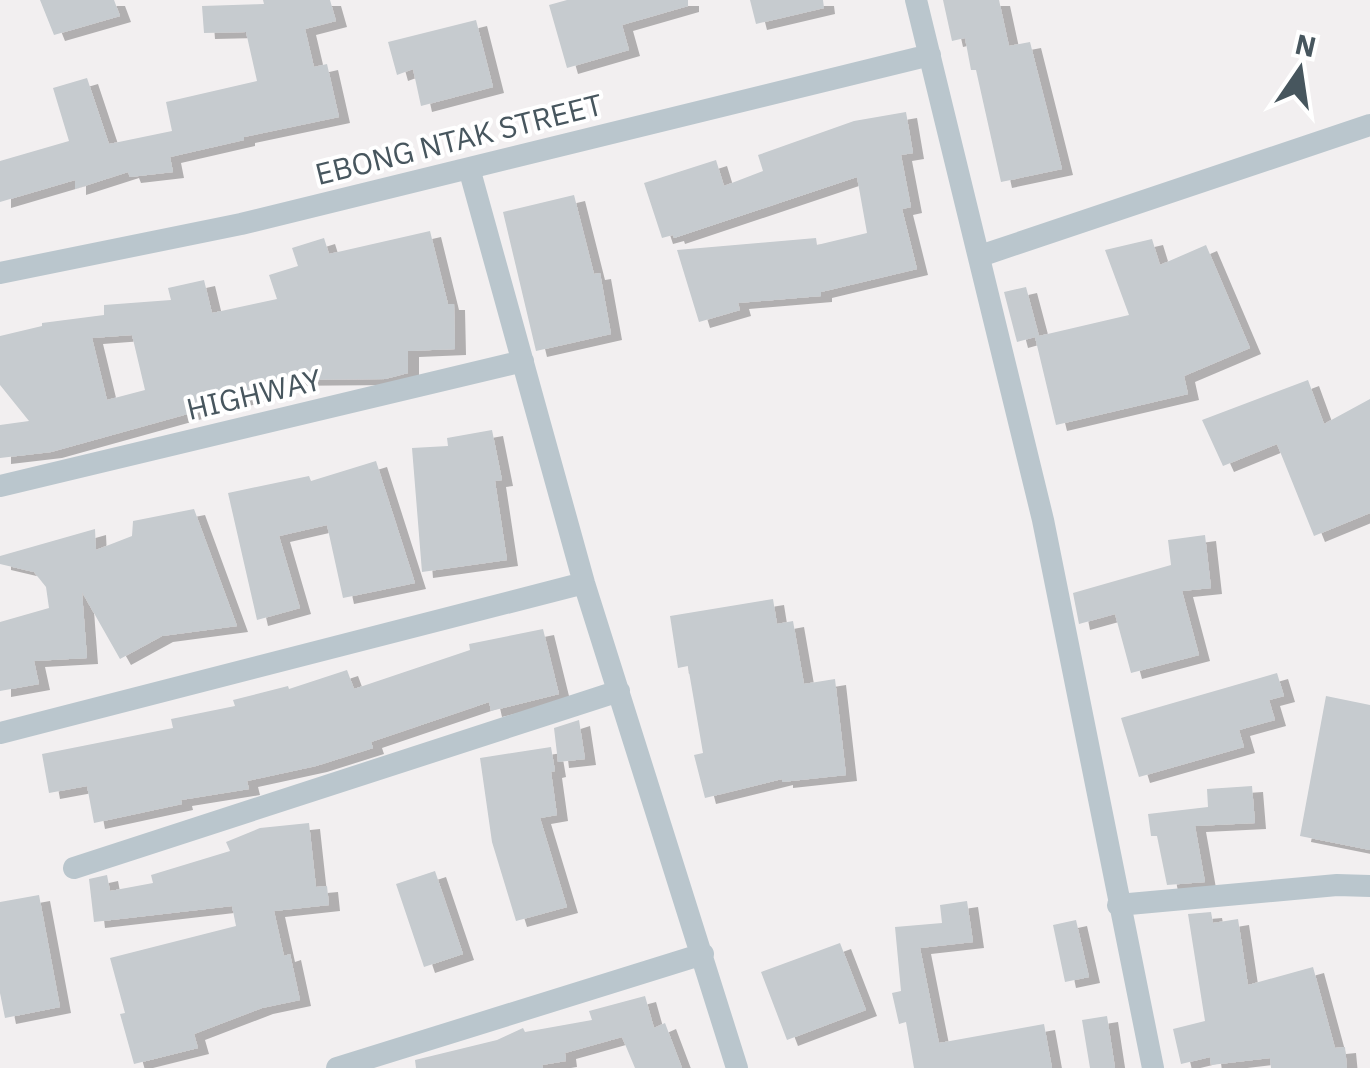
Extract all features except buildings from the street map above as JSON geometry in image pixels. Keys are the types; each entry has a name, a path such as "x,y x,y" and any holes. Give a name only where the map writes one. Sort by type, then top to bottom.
{"street":[{"path":"916,0 1043,520 1153,1068"},
{"name":"EBONG NTAK STREET","path":"0,273 242,224 930,55"},
{"path":"980,256 1370,125"},
{"path":"468,168 584,583 737,1068"},
{"name":"HIGHWAY","path":"0,486 523,361"},
{"path":"0,733 584,583"},
{"path":"74,868 619,691"},
{"path":"1118,905 1336,885 1370,886"},
{"path":"337,1068 703,954"}]}
